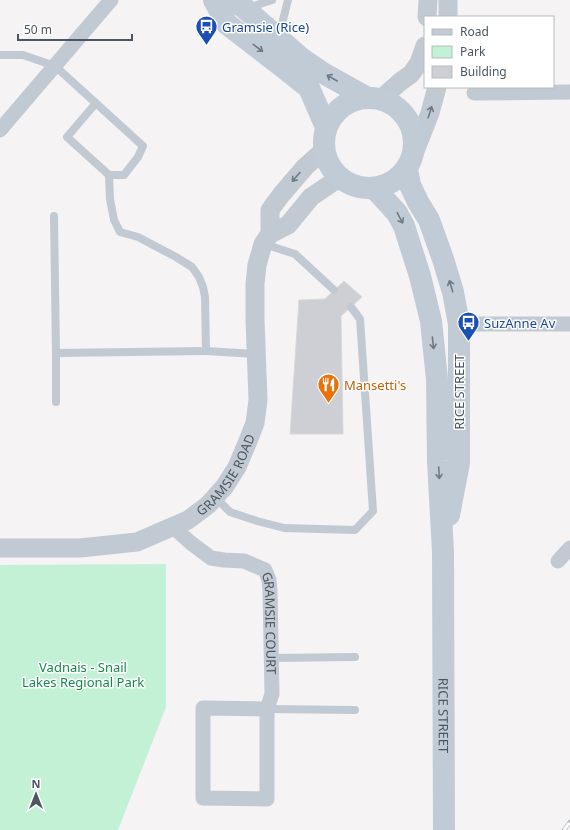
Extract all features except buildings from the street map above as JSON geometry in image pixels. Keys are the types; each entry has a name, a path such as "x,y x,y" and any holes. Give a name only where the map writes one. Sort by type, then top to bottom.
{"main road":[{"path":"214,0 227,24 309,88 326,127"},
{"path":"235,3 301,58 323,73 374,98 395,105 406,116 413,130 415,146 409,165 389,184 375,189 350,185 339,178 332,170 327,160 323,138 326,127 332,116 342,106 353,100 374,98"},
{"name":"RICE STREET","path":"409,165 410,185 428,220 443,259 453,292 459,324 459,463 442,552"},
{"name":"RICE STREET","path":"375,189 397,212 404,226 420,276 431,321 437,379 438,461 442,552 444,830"}],"street":[{"path":"0,130 111,0"},
{"path":"428,0 428,16"},
{"path":"448,0 448,16"},
{"path":"374,98 411,74 419,63 424,49"},
{"path":"409,165 430,113 437,88"},
{"path":"474,93 570,92"},
{"name":"GRAMSIE ROAD","path":"0,548 80,548 137,542 188,520 208,504 225,486 237,467 255,422 258,400 255,284 257,265 266,239 270,210 304,167 324,150"},
{"path":"266,239 288,225 311,196 339,178"},
{"path":"459,324 570,324"},
{"name":"GRAMSIE COURT","path":"173,527 211,558 244,561 265,570 270,591 272,694 267,709 267,799 203,798 203,708 267,709"},
{"path":"558,561 570,548"}],"lane":[{"path":"235,3 254,6 272,0"},
{"path":"275,0 289,0 278,38"},
{"path":"0,55 23,55 55,66 96,103 143,146 138,157 124,175 109,175 67,137 96,103"},
{"path":"109,175 110,199 114,220 120,232 138,237 176,257 192,267 199,277 205,297 206,351"},
{"path":"54,216 56,402"},
{"path":"266,239 295,254 334,290"},
{"path":"215,497 230,512 284,528 355,530 373,511 360,319 351,307"},
{"path":"56,353 206,351 256,354"},
{"path":"272,658 355,657"},
{"path":"267,709 354,710"}],"green space":[{"name":"Vadnais - Snail Lakes Regional Park","path":"166,564 166,707 118,830 0,830 0,565"}],"railway":[{"path":"564,830 570,822"}],"place":[{"name":"Gramsie (Rice)","path":"207,46"},
{"name":"SuzAnne Av","path":"469,342"},
{"name":"Mansetti's","path":"329,404"}]}
